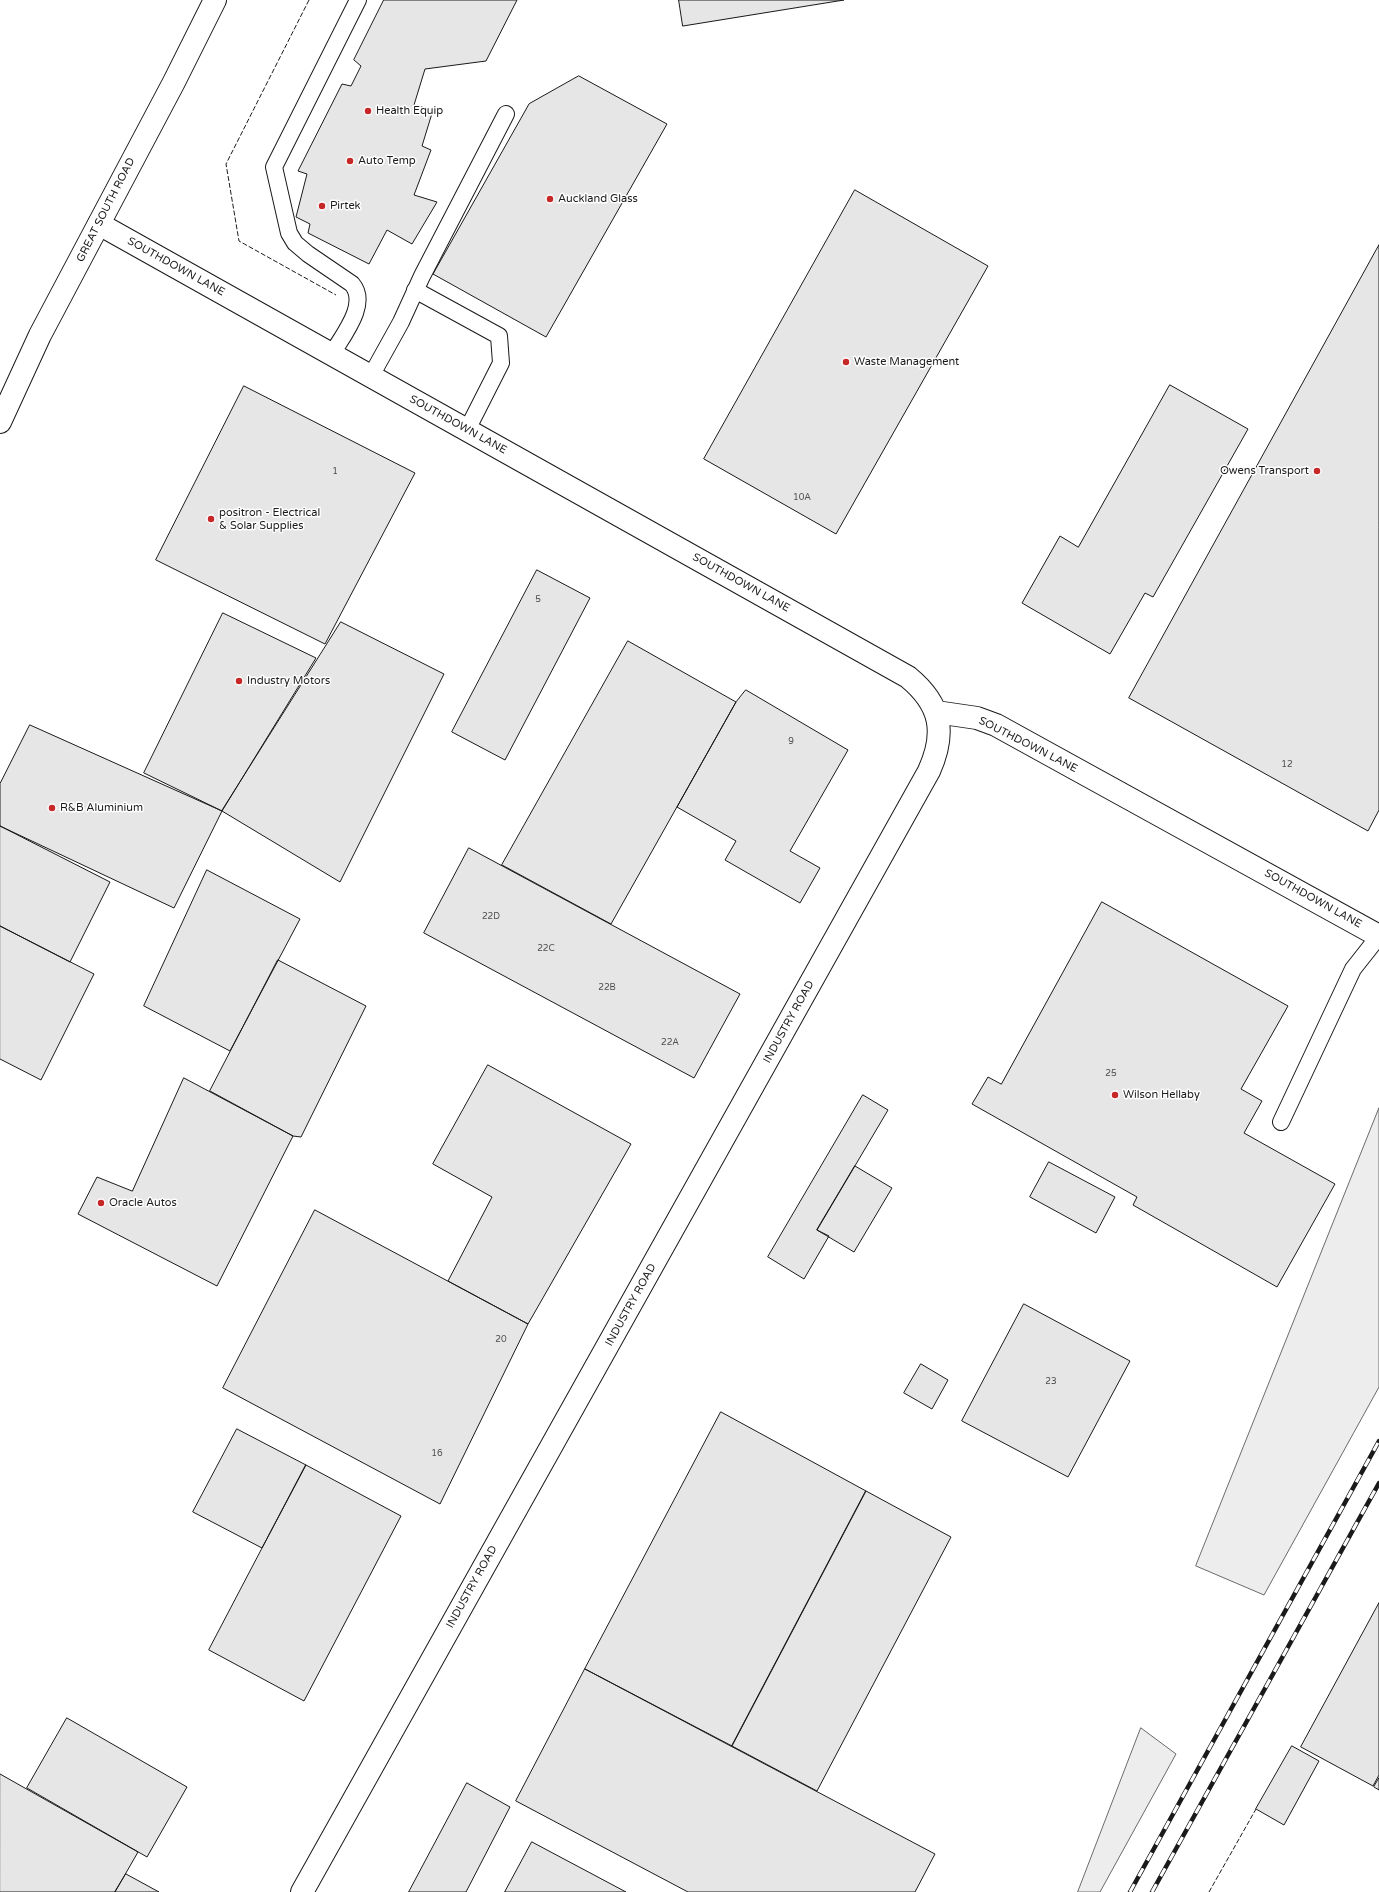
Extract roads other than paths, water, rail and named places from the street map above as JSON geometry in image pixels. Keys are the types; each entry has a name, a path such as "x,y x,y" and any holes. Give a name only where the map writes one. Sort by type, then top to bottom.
{"street":[{"name":"GREAT SOUTH ROAD","path":"0,422 40,335 215,0"},
{"name":"SOUTHDOWN LANE","path":"99,224 908,677 928,696 936,712 977,718 996,725 1379,936"},
{"name":"INDUSTRY ROAD","path":"302,1892 929,772 939,745 939,726 936,712"}],"lane":[{"path":"332,354 359,304 358,291 352,284 308,254 295,243 289,233 274,167 358,0"},
{"path":"371,376 401,322 415,290 506,114"},
{"path":"415,290 498,336 501,363 467,430"},
{"path":"1281,1122 1353,969 1379,936"}],"railway":[{"path":"1130,1892 1379,1441"},
{"path":"1152,1892 1379,1483"}],"place":[{"name":"Health Equip","path":"368,111"},
{"name":"Auto Temp","path":"350,161"},
{"name":"Auckland Glass","path":"550,199"},
{"name":"Pirtek","path":"322,206"},
{"name":"Waste Management","path":"846,362"},
{"name":"Owens Transport","path":"1317,471"},
{"name":"positron - Electrical & Solar Supplies","path":"211,519"},
{"name":"Industry Motors","path":"239,681"},
{"name":"R&B Aluminium","path":"52,808"},
{"name":"Wilson Hellaby","path":"1115,1095"},
{"name":"Oracle Autos","path":"101,1203"}]}
